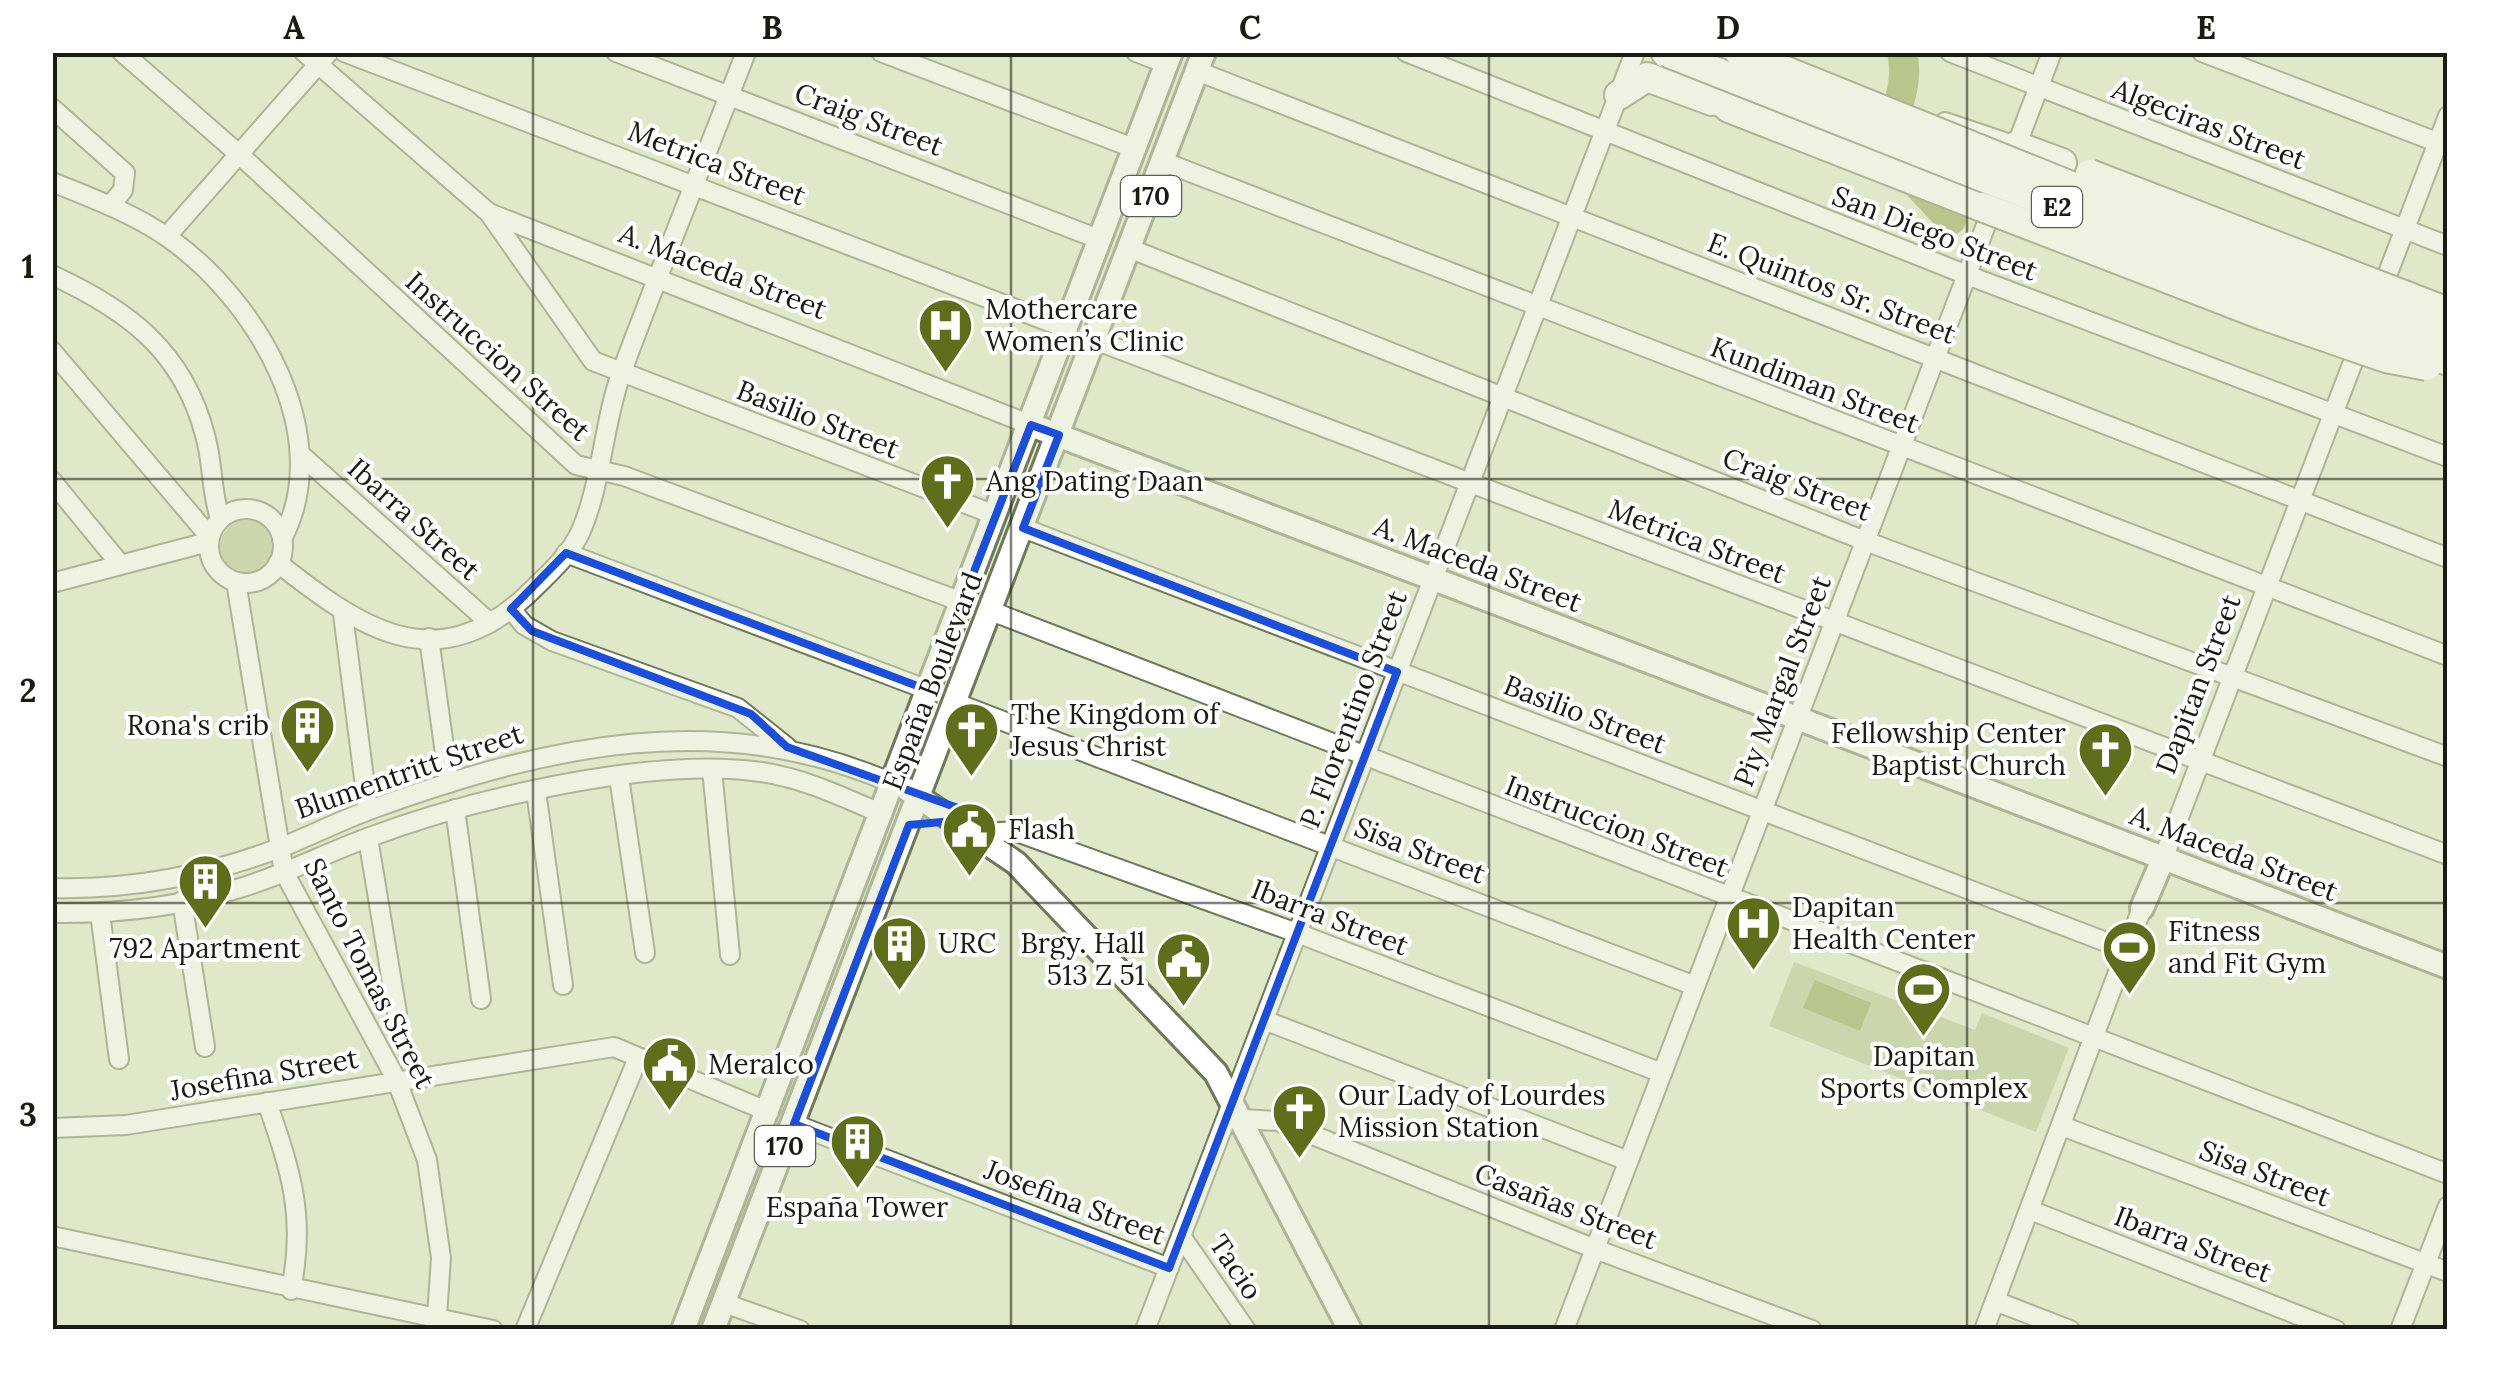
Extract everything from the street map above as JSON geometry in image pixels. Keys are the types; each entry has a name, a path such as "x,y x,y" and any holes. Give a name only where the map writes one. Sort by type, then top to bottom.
{"highway":[{"path":"1665,52 1728,108"},
{"name":"E2","path":"1665,52 2448,361"},
{"name":"E2","path":"1739,52 2448,338"},
{"path":"1618,94 1647,77 2262,315 2386,358 2448,370"},
{"path":"2016,146 2448,312"}],"main road":[{"name":"España Boulevard","path":"682,1330 769,1112 1169,58"},
{"name":"España Boulevard","path":"713,1330 1201,62"},
{"name":"A. Maceda Street","path":"1030,424 2448,967"},
{"name":"Blumentritt Street","path":"894,784 920,794 950,822 976,834 1016,863 1216,1073 1350,1330"},
{"name":"Blumentritt Street","path":"882,814 909,825 950,822"},
{"name":"Dapitan Street","path":"2142,908 2163,859"}],"street":[{"name":"Instruccion Street","path":"122,52 241,156 564,458 624,476 962,602"},
{"path":"304,52 324,59 489,212"},
{"name":"Metrica Street","path":"344,52 1068,328"},
{"name":"Craig Street","path":"616,52 1101,240"},
{"path":"278,563 344,614 380,632 429,638 490,624 511,609 566,553 586,515 621,374 746,52"},
{"path":"881,52 1136,149"},
{"path":"1136,52 1169,58"},
{"name":"San Diego Street","path":"1406,52 1967,276 2448,457"},
{"name":"P. Florentino Street","path":"1145,1330 1181,1236 1238,1110 1264,1020 1634,52"},
{"path":"1752,52 1880,102 2016,146"},
{"name":"Algeciras Street","path":"1950,52 2448,246"},
{"name":"Piy Margal Street","path":"1564,1330 2052,52"},
{"path":"2202,52 2443,144"},
{"path":"167,236 324,59"},
{"name":"E. Quintos Sr. Street","path":"1201,62 1571,220 1936,355 2448,558"},
{"path":"52,108 124,172 124,190 110,206"},
{"path":"2028,115 2041,141 2062,164"},
{"name":"Dapitan Street","path":"2163,859 2405,230 2443,144 2448,116"},
{"name":"Kundiman Street","path":"1164,162 2448,656"},
{"path":"52,182 167,236 201,265 262,342 281,381 301,455 297,503 282,539 278,563 260,580 236,582 215,567 209,539 52,351"},
{"name":"A. Maceda Street","path":"489,212 1030,424"},
{"name":"Basilio Street","path":"489,212 585,352 621,374 995,515"},
{"name":"Craig Street","path":"1131,249 1865,541 2448,757"},
{"path":"52,275 132,319 174,366 205,434 220,518"},
{"name":"Metrica Street","path":"1096,340 2448,855"},
{"name":"Ibarra Street","path":"301,455 490,624"},
{"path":"52,480 120,564"},
{"path":"52,584 209,539 220,518 234,510 265,513 276,524 282,539"},
{"name":"Basilio Street","path":"1024,528 2127,950"},
{"path":"566,553 928,690"},
{"name":"Santo Tomas Street","path":"236,582 284,872 396,1079 427,1160 438,1210 438,1324"},
{"path":"511,609 524,625 552,641 750,714 787,747"},
{"name":"Instruccion Street","path":"991,611 2094,1041 2448,1174"},
{"path":"344,614 368,810"},
{"path":"429,638 449,782"},
{"name":"Sisa Street","path":"956,703 1695,986"},
{"name":"Blumentritt Street","path":"52,888 95,890 177,878 278,848 368,810 533,757 726,740 787,747 846,763 894,784"},
{"path":"712,769 730,955"},
{"name":"Blumentritt Street","path":"52,912 100,914 238,889 455,809 620,777 712,769 778,775 831,791 882,814"},
{"path":"620,777 645,953"},
{"path":"536,791 563,986"},
{"path":"455,809 481,999"},
{"name":"Ibarra Street","path":"976,834 1014,832 1297,933 1662,1073"},
{"path":"368,838 398,1013"},
{"path":"182,901 204,1047"},
{"name":"Dapitan Street","path":"1984,1330 2142,908"},
{"path":"100,914 118,1060"},
{"path":"1264,1020 1628,1162"},
{"name":"Josefina Street","path":"52,1128 126,1125 614,1047 769,1112"},
{"path":"526,1330 638,1058"},
{"path":"267,1102 299,1208 300,1246 291,1290"},
{"name":"Casañas Street","path":"1238,1110 1278,1121 1594,1248 1812,1330"},
{"name":"Josefina Street","path":"794,1124 1169,1268"},
{"name":"Sisa Street","path":"2062,1126 2448,1272"},
{"path":"2400,1330 2448,1206"},
{"name":"Ibarra Street","path":"2030,1210 2336,1330"},
{"path":"52,1236 438,1324 492,1330"},
{"name":"Tacio","path":"1181,1236 1246,1330"},
{"path":"1995,1301 2070,1330"},
{"path":"724,1302 800,1330"}],"highlighted area":[{"path":"1031,425 1059,435 1023,528 1397,672 1169,1268 794,1124 909,825 986,818 787,747 751,714 532,631 511,609 566,553 928,690"}],"shaded area":[{"path":"247,520 266,528 274,547 266,566 247,574 228,566 220,547 228,528"},
{"name":"Dapitan Sports Complex","path":"1794,962 1975,1030 1982,1013 2069,1048 2036,1132 1769,1026"},
{"path":"1815,980 1871,1003 1860,1031 1803,1008"}],"waterway":[{"path":"1902,52 1904,76 1894,126 1896,149 1915,182 1951,220"}],"place":[{"name":"Mothercare Women’s Clinic","path":"946,374"},
{"name":"Ang Dating Daan","path":"947,530"},
{"name":"Rona's crib","path":"308,774"},
{"name":"The Kingdom of Jesus Christ","path":"972,779"},
{"name":"Fellowship Center Baptist Church","path":"2105,798"},
{"name":"Flash","path":"969,878"},
{"name":"792 Apartment","path":"205,931"},
{"name":"Dapitan Health Center","path":"1753,972"},
{"name":"URC","path":"899,992"},
{"name":"Fitness and Fit Gym","path":"2129,996"},
{"name":"Brgy. Hall 513 Z 51","path":"1184,1008"},
{"name":"Dapitan Sports Complex","path":"1924,1039"},
{"name":"Meralco","path":"669,1113"},
{"name":"Our Lady of Lourdes Mission Station","path":"1299,1160"},
{"name":"España Tower","path":"857,1190"}]}
